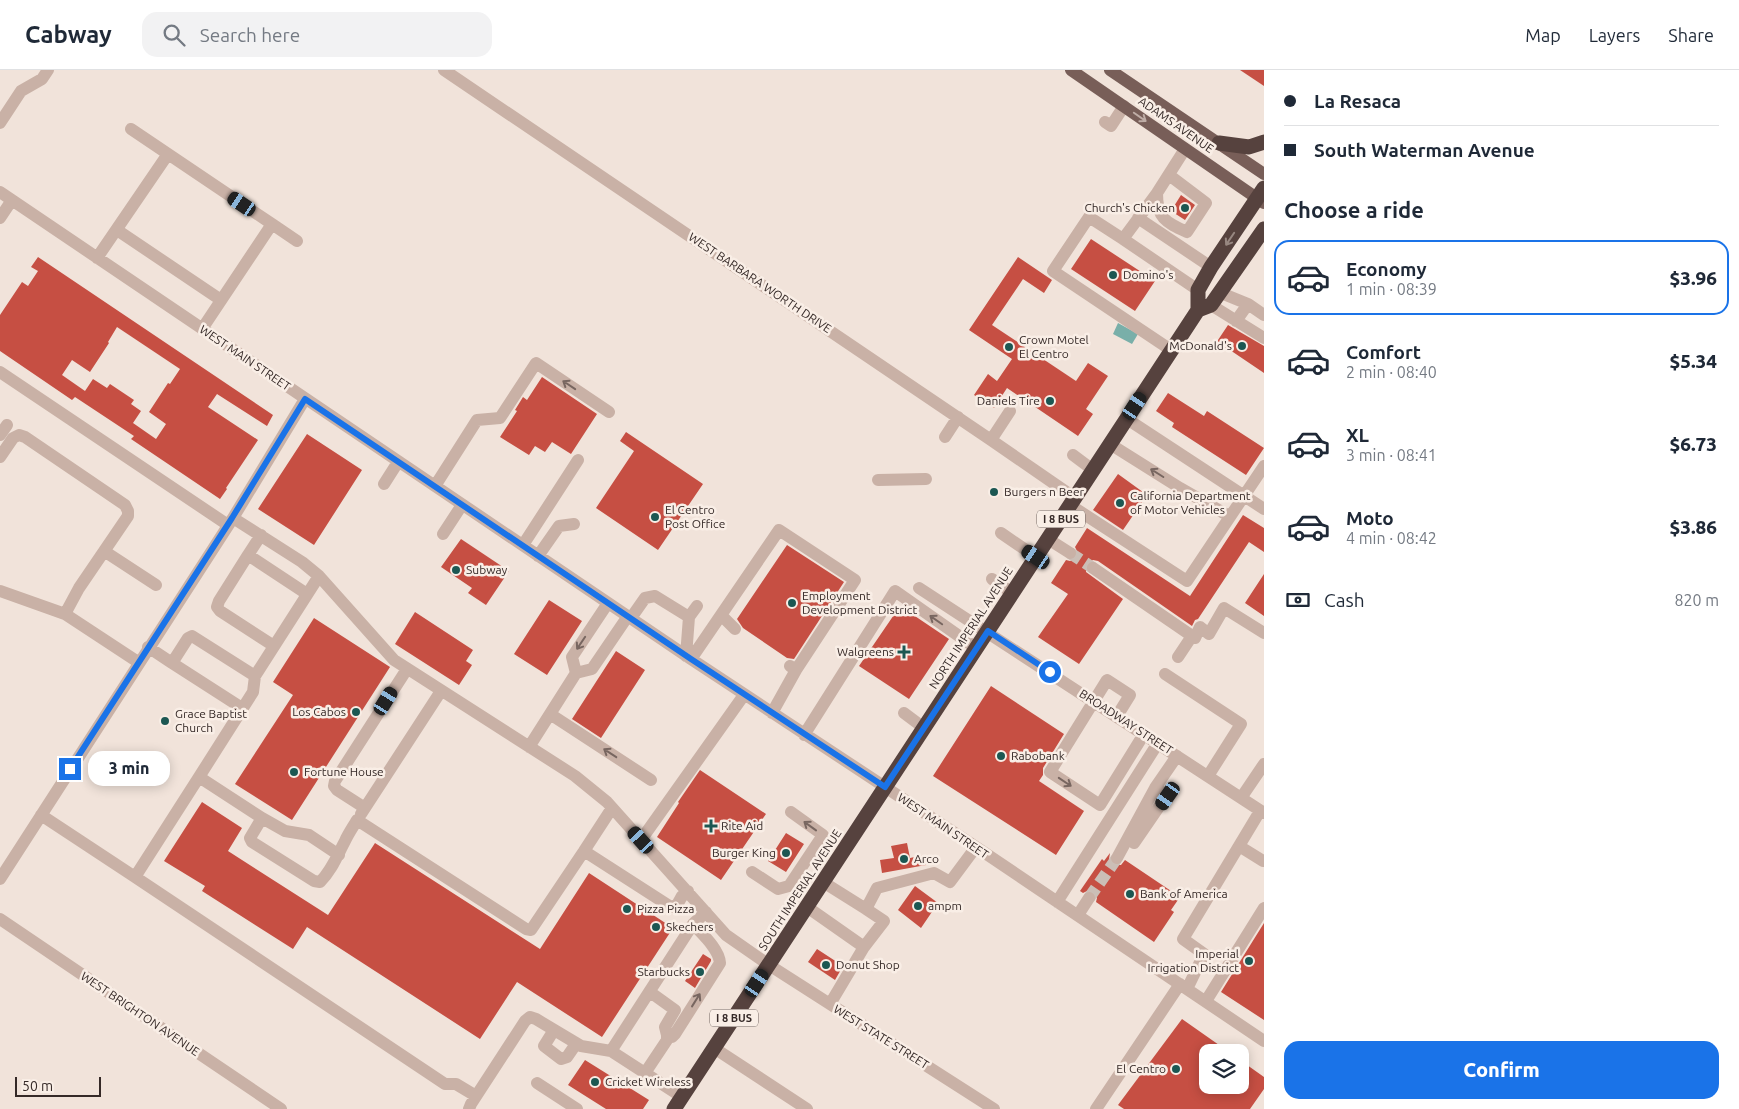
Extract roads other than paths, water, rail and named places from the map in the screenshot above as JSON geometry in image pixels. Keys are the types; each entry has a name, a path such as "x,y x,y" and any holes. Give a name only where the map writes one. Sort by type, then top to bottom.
{"highway":[{"path":"1219,143 1248,147 1264,142"},
{"path":"1210,303 1198,290 1211,267 1262,197"},
{"name":"NORTH IMPERIAL AVENUE","path":"885,787 1171,350 1210,303 1264,229"},
{"name":"SOUTH IMPERIAL AVENUE","path":"678,1103 885,787"}],"main road":[{"name":"ADAMS AVENUE","path":"1071,70 1185,149 1262,197"},
{"name":"ADAMS AVENUE","path":"1110,70 1264,174"}],"street":[{"path":"0,123 21,90 42,79 48,70"},
{"name":"WEST BARBARA WORTH DRIVE","path":"444,70 992,440 1072,502 1187,581 1229,516"},
{"path":"1104,122 1111,126 1124,106"},
{"path":"131,129 297,241"},
{"path":"1160,232 1151,207 1168,175 1185,149"},
{"path":"98,258 168,154"},
{"path":"1168,175 1206,203 1183,230"},
{"name":"WEST MAIN STREET","path":"0,192 744,695 1078,915 1264,1041"},
{"path":"0,218 12,200"},
{"path":"1123,240 1138,218 1155,201"},
{"path":"1155,201 1166,220 1183,230 1188,251"},
{"path":"1171,350 1053,271 1089,217 1198,290"},
{"path":"1138,218 1211,267"},
{"path":"202,329 272,224"},
{"path":"117,230 221,300"},
{"path":"1210,303 1248,304 1264,315"},
{"path":"1210,303 1264,338"},
{"path":"1236,321 1248,304"},
{"path":"435,486 477,420 500,418 536,363 609,412"},
{"name":"WEST STATE STREET","path":"0,372 230,521 261,535 302,562 319,576 394,660 575,776 612,808 726,935 768,965 994,1109"},
{"path":"0,879 230,521 305,399"},
{"path":"992,440 1010,411"},
{"path":"945,437 958,418"},
{"path":"1127,419 1264,509"},
{"path":"0,457 13,438 19,435 25,437 126,505 128,516 79,588 65,614"},
{"path":"1110,444 1229,516 1264,466"},
{"path":"1073,455 1093,470"},
{"path":"523,546 578,460"},
{"path":"384,484 398,462"},
{"path":"878,480 926,479"},
{"path":"443,534 462,505"},
{"path":"538,556 559,526 574,524"},
{"path":"688,657 721,615 779,530 855,580 793,668 772,713"},
{"path":"1001,533 1036,557"},
{"path":"261,535 217,607 220,611 274,646"},
{"path":"1048,539 1070,553"},
{"path":"104,551 156,585"},
{"path":"248,555 307,594"},
{"path":"1093,568 1195,638 1200,627 1209,634 1224,608 1264,633"},
{"path":"136,877 252,692 255,676 319,576"},
{"path":"992,580 1012,593"},
{"name":"BROADWAY STREET","path":"920,588 1262,812"},
{"path":"0,591 65,614 138,662"},
{"path":"804,735 895,592 976,648"},
{"path":"528,747 576,673 592,669 645,598 655,596 689,617"},
{"path":"576,673 572,657 608,603"},
{"path":"688,657 689,617 697,606"},
{"path":"721,615 735,628"},
{"path":"172,663 188,638 192,636 255,676"},
{"path":"1178,658 1192,636"},
{"path":"148,646 242,708"},
{"path":"365,808 337,790 334,786 335,781 407,669"},
{"path":"1165,674 1242,724 1208,776"},
{"path":"1117,716 1130,695 1108,680 1050,772 1100,805 1144,734"},
{"path":"262,818 250,838 252,842 314,881 320,882 325,878 357,820 441,690"},
{"path":"641,840 744,695"},
{"path":"904,713 924,728"},
{"path":"550,714 651,780"},
{"path":"1057,902 1158,743"},
{"path":"1117,858 1155,788 1177,756"},
{"path":"1241,798 1264,764"},
{"path":"199,777 285,831 309,835 339,855"},
{"path":"1134,843 1168,796 1155,788"},
{"path":"357,820 526,930 531,930 612,808"},
{"path":"752,872 778,889 789,886 823,835 791,812"},
{"path":"1096,1109 1204,954 1183,939 1239,846 1262,812"},
{"path":"41,815 445,1084 456,1084 476,1096"},
{"path":"1239,846 1263,861"},
{"path":"866,909 877,888 934,873 950,882 976,848"},
{"path":"584,851 670,907 677,905 682,896 688,892"},
{"path":"823,882 884,921 864,947 830,1004"},
{"path":"1078,915 1090,898"},
{"path":"807,907 864,947"},
{"path":"1206,1001 1264,908"},
{"path":"611,1051 693,924 706,912"},
{"name":"WEST BRIGHTON AVENUE","path":"0,920 281,1109"},
{"path":"645,1072 668,1037 672,1037 720,963 716,952 693,924"},
{"path":"650,992 673,1007 674,1010 665,1027 668,1037"},
{"path":"469,1109 525,1021 530,1018 536,1019 576,1044 611,1051 645,1072 678,1103"},
{"path":"554,1030 544,1046 562,1060 565,1060 576,1044"},
{"path":"714,1048 807,1109"},
{"path":"537,1083 576,1109"}],"water":[{"path":"1118,323 1138,334 1132,344 1113,334"}],"tunnel":[{"path":"1070,553 1093,568"},
{"path":"1089,898 1117,858"}],"place":[{"name":"Church's Chicken","path":"1185,208"},
{"name":"Domino's","path":"1113,275"},
{"name":"McDonald's","path":"1242,346"},
{"name":"Crown Motel El Centro","path":"1009,347"},
{"name":"Daniels Tire","path":"1050,401"},
{"name":"Burgers n Beer","path":"994,492"},
{"name":"California Department of Motor Vehicles","path":"1120,503"},
{"name":"El Centro Post Office","path":"655,517"},
{"name":"Subway","path":"456,570"},
{"name":"Employment Development District","path":"792,603"},
{"name":"Walgreens","path":"904,652"},
{"name":"Los Cabos","path":"356,712"},
{"name":"Grace Baptist Church","path":"165,721"},
{"name":"Rabobank","path":"1001,756"},
{"name":"Fortune House","path":"294,772"},
{"name":"Rite Aid","path":"711,826"},
{"name":"Burger King","path":"786,853"},
{"name":"Arco","path":"904,859"},
{"name":"Bank of America","path":"1130,894"},
{"name":"ampm","path":"918,906"},
{"name":"Pizza Pizza","path":"627,909"},
{"name":"Skechers","path":"656,927"},
{"name":"Imperial Irrigation District","path":"1249,961"},
{"name":"Donut Shop","path":"826,965"},
{"name":"Starbucks","path":"700,972"},
{"name":"El Centro","path":"1176,1069"},
{"name":"Cricket Wireless","path":"595,1082"}]}
